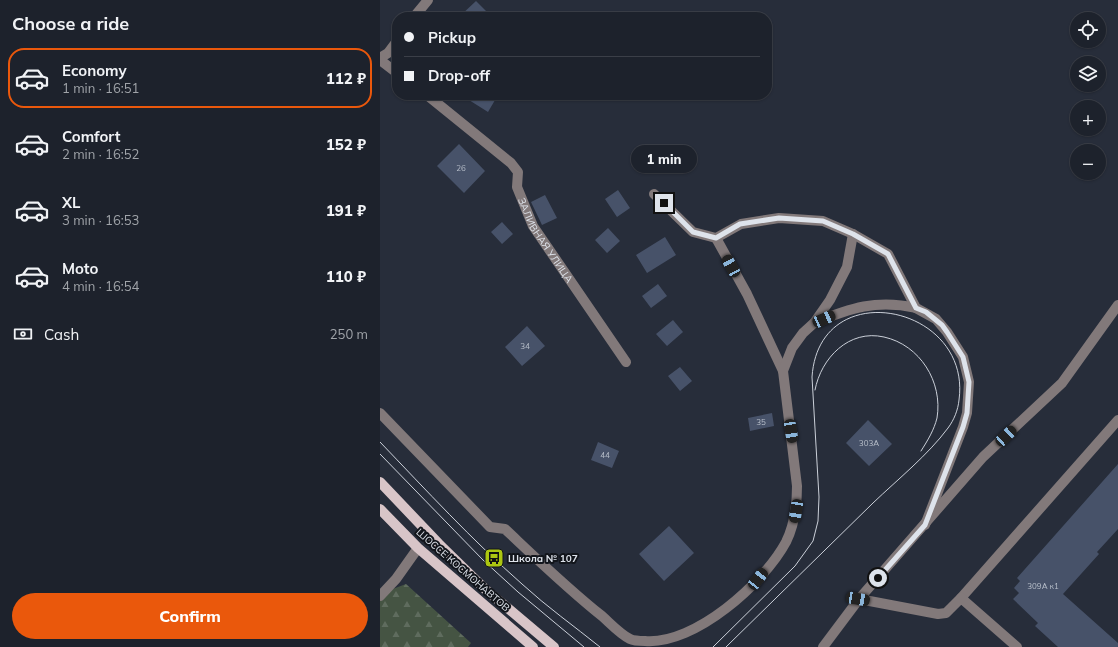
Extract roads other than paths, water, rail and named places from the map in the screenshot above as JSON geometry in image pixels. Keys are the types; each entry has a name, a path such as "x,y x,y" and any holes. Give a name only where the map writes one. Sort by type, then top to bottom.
{"main road":[{"name":"ШОССЕ КОСМОНАВТОВ","path":"380,482 486,589 554,647"},
{"name":"ШОССЕ КОСМОНАВТОВ","path":"380,509 418,548 532,647"}],"street":[{"path":"418,12 428,0"},
{"path":"392,48 380,59 392,69"},
{"name":"ЗАЛИВНАЯ УЛИЦА","path":"432,100 511,162 518,172 517,187 533,226 626,362"},
{"path":"654,194 693,232 716,238 740,224 779,218 823,221 853,234 888,254 916,308"},
{"path":"814,324 830,300 847,267 853,234"},
{"path":"380,413 490,527 505,529 577,596 631,640 653,642 678,636 691,630 709,620 758,579 786,542 794,520 797,486 783,371 747,294 716,238"},
{"path":"783,371 792,348 803,333 814,324 834,315 870,304 903,305 916,308 936,319 947,332 963,357 969,382 967,413 963,427 925,525"},
{"path":"823,647 858,599 925,525 983,457 1062,383 1118,305"},
{"path":"858,599 938,614 946,613 962,598 1118,420"},
{"path":"380,596 396,580 418,548"},
{"path":"962,598 1017,647"}],"tram line":[{"path":"713,647 795,566 813,541 818,521 819,497 812,377 821,344 840,323 865,314 893,314 920,324 942,342 957,367 959,400 957,411 952,422 922,458 873,503 726,647"},
{"path":"815,390 823,367 830,357 848,342 859,337 871,336 884,337 897,341 908,348 926,367 936,391 938,405 937,418 934,427 921,451"},
{"path":"380,442 503,567 541,601 600,647"},
{"path":"380,454 483,560 518,592 584,647"}],"place":[{"name":"Школа № 107","path":"494,558"}]}
